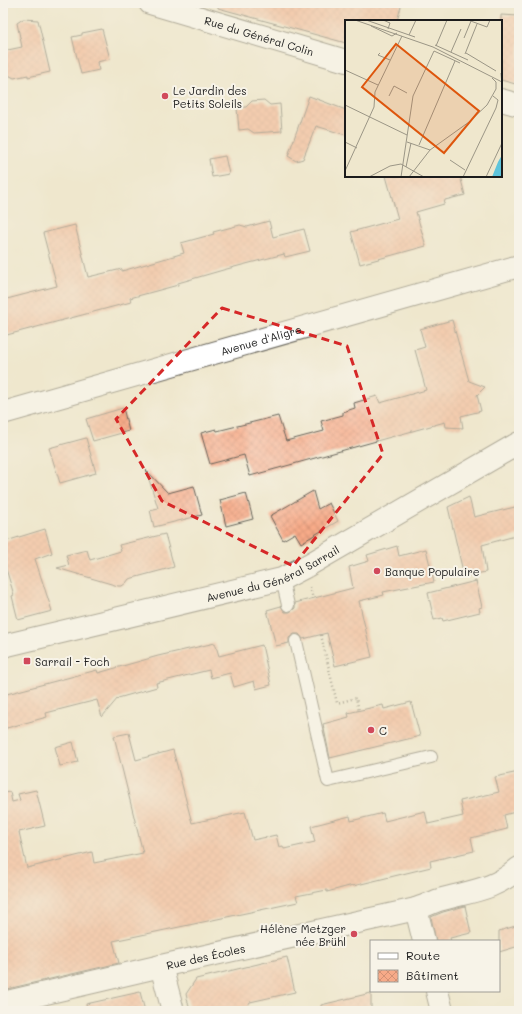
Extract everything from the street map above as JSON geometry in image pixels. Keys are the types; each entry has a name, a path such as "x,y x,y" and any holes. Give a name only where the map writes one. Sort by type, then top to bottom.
{"street":[{"name":"Rue du Général Colin","path":"150,3 345,60"},
{"path":"502,100 519,105"},
{"name":"Avenue d'Aligre","path":"3,413 519,266"},
{"name":"Avenue du Général Sarrail","path":"3,646 282,579 519,443"},
{"name":"Rue des Écoles","path":"3,1003 416,909 439,900 485,889 510,877 519,868"},
{"path":"416,909 424,940"},
{"path":"161,966 173,1011"},
{"path":"437,992 442,1011"}],"lane":[{"path":"282,579 288,605"},
{"path":"296,641 328,781 431,757"}],"path":[{"path":"321,634 337,703 356,698 359,711"}],"highlighted area":[{"path":"222,308 347,346 383,454 293,566 162,501 116,419"}],"building":[{"path":"218,3 402,3 397,20 345,20 345,43 218,8"},
{"path":"501,15 519,16 519,85 502,80"},
{"path":"23,19 38,20 50,72 28,77 28,75 14,78 3,72 3,51 22,47 17,23"},
{"path":"102,29 110,59 97,62 99,70 81,74 72,37 82,35 82,33"},
{"path":"309,96 345,110 345,135 316,126 303,159 296,161 288,156"},
{"path":"264,100 270,105 280,104 282,131 254,133 248,129 239,130 237,108 246,107 252,101"},
{"path":"225,156 229,174 212,177 209,159"},
{"path":"386,177 460,177 465,195 445,200 444,204 416,212 426,246 360,264 351,232 398,219"},
{"path":"269,221 273,237 304,229 310,251 285,257 284,254 223,270 178,283 178,285 130,298 131,302 3,336 3,300 57,286 43,233 75,225 88,277 122,269 122,271 184,253 181,243 214,234 213,232 240,225 247,227"},
{"path":"452,320 469,381 485,387 477,395 481,411 461,416 463,428 446,427 445,422 250,476 244,455 210,464 201,433 216,429 217,431 278,416 286,441 324,431 321,421 343,415 343,412 355,408 354,403 377,396 380,403 426,390 415,350 425,347 420,329"},
{"path":"123,408 129,431 93,441 86,419"},
{"path":"86,438 96,473 60,483 49,448"},
{"path":"146,470 168,493 194,486 202,515 154,527 150,510 158,508"},
{"path":"313,491 318,509 329,503 338,521 301,543 295,533 283,540 270,516"},
{"path":"246,493 253,519 226,526 220,500"},
{"path":"469,497 474,517 519,506 519,535 482,545 486,572 464,576 448,507"},
{"path":"45,529 52,553 35,559 52,611 18,620 12,596 14,595 3,559 3,542"},
{"path":"165,534 174,567 129,579 122,586 57,568 69,565 66,555 87,550 90,560 121,551 119,545"},
{"path":"397,546 399,556 426,549 434,582 383,592 384,595 359,601 372,657 335,666 327,633 303,639 299,634 294,634 289,638 289,643 276,646 267,610 281,606 285,612 290,612 295,608 295,603 353,588 349,567 369,561 367,555"},
{"path":"476,581 482,607 479,608 480,612 443,621 442,618 434,620 428,593"},
{"path":"215,643 219,656 262,645 271,685 256,689 254,681 234,687 230,673 211,678 209,670 156,683 157,687 118,698 102,717 97,700 46,713 47,717 3,729 3,695 97,670 98,673 158,656"},
{"name":"C","path":"411,702 420,736 330,758 323,724 349,717 348,713 383,705 384,709"},
{"path":"129,733 136,760 173,750 192,823 245,812 253,840 276,835 279,847 283,846 284,849 315,842 311,826 350,816 351,821 383,813 385,821 425,811 428,824 463,816 460,801 499,792 495,777 519,772 519,811 504,815 507,829 471,838 474,851 430,861 431,867 327,892 327,890 296,896 298,902 113,941 119,963 3,990 3,793 10,792 12,802 20,800 18,794 36,790 45,826 19,832 27,868 92,852 94,863 143,853 114,736"},
{"path":"73,742 78,762 60,766 55,747"},
{"path":"465,906 471,933 450,938 451,940 436,940 431,917"},
{"path":"519,925 519,946 500,952 499,931"},
{"path":"287,957 295,992 250,1002 247,1007 222,1011 190,1011 186,994 196,979"},
{"path":"140,992 145,1011 87,1011 86,1004"},
{"path":"371,993 371,1011 321,1011 321,1005"}],"place":[{"name":"Le Jardin des Petits Soleils","path":"165,96"},
{"name":"Banque Populaire","path":"377,571"},
{"name":"Sarrail - Foch","path":"27,661"},
{"name":"C","path":"371,730"},
{"name":"Hélène Metzger née Brühl","path":"354,934"}]}
